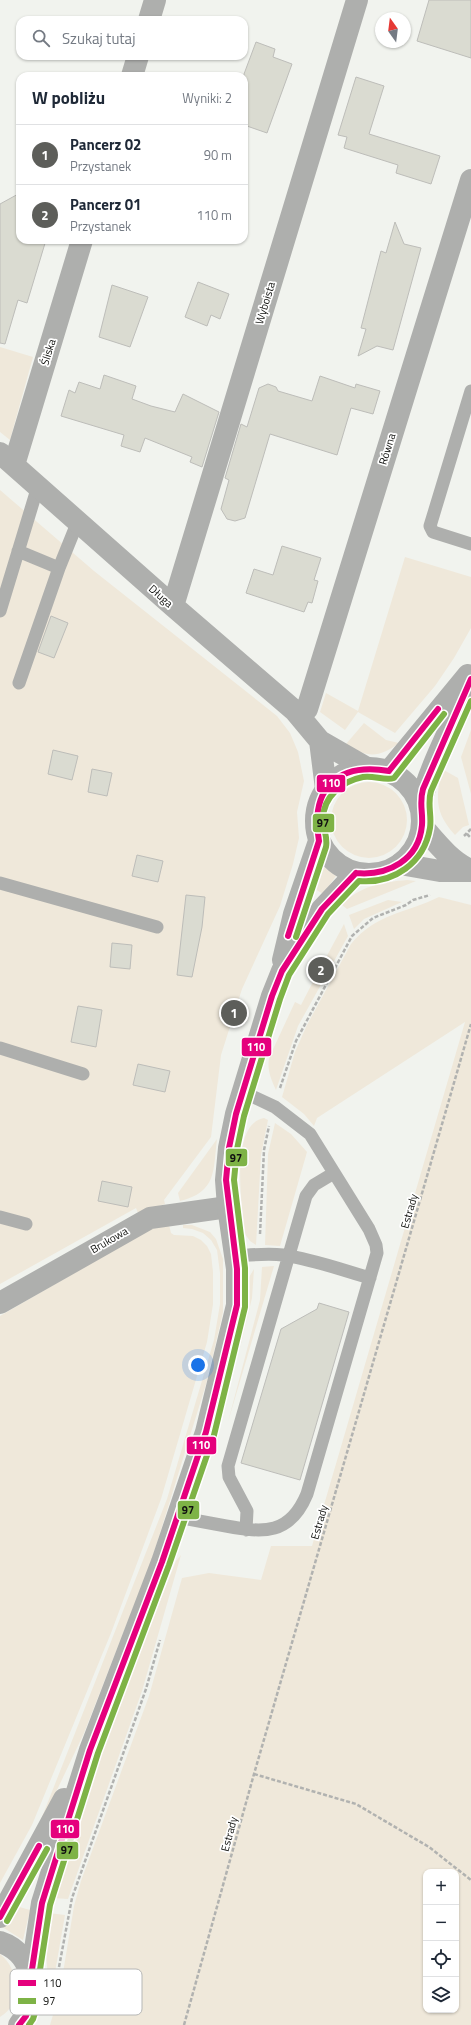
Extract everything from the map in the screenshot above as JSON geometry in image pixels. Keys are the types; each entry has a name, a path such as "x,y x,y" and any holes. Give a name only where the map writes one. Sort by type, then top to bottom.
{"street":[{"path":"150,16 155,0"},
{"name":"Wyboista","path":"173,606 357,0"},
{"path":"133,72 137,60"},
{"name":"Równa","path":"300,716 307,709 471,180"},
{"name":"Śliska","path":"7,459 81,244"},
{"name":"Długa","path":"7,459 300,716 320,741 367,768"},
{"path":"389,771 471,671"},
{"path":"471,679 430,772 421,816 415,848 400,864 384,872 374,874 356,873 337,864 326,853 319,841 316,818 319,803 326,789 344,773 367,768 389,771 408,785 421,816 441,848 462,866 471,870"},
{"path":"320,741 326,789"},
{"path":"32,1969 42,1903 90,1750 162,1562 206,1432 237,1305 236,1256 228,1207 226,1180 229,1148 243,1092 272,996 282,971 293,918 319,841"},
{"path":"400,864 440,871 471,870"},
{"path":"282,971 322,909 356,873"},
{"name":"Brukowa","path":"0,1303 145,1220 160,1216 228,1207"},
{"path":"0,1918 90,1750"},
{"path":"0,1942 18,1952 27,1964 29,1969"},
{"path":"19,2025 25,2015"}],"lane":[{"path":"471,391 430,526 433,532 471,544"},
{"path":"0,611 38,486"},
{"path":"19,683 59,568 78,521"},
{"path":"18,551 59,568"},
{"path":"0,883 157,927"},
{"path":"0,1048 83,1074"},
{"path":"177,1517 261,1532 278,1527 292,1520 303,1504 377,1253 376,1245 369,1229 313,1139 300,1125 269,1104 243,1092"},
{"path":"246,1530 247,1511 229,1478 228,1466 310,1190 314,1185 334,1173"},
{"path":"0,1217 26,1224"},
{"path":"236,1256 268,1254 290,1256 306,1259 370,1278"}],"path":[{"path":"471,829 467,834 471,838"},
{"path":"413,900 434,894"},
{"name":"Estrady","path":"184,2025 254,1774 471,1024"},
{"path":"467,1040 471,1043"},
{"path":"254,1774 356,1804 429,1847 471,1880"}],"shaded area":[{"path":"0,347 33,357 10,440 0,432"},
{"path":"0,490 94,571 277,716 290,733 298,752 304,781 297,812 299,838 293,864 280,906 242,989 221,1055 211,1137 164,1200 165,1204 138,1213 136,1208 0,1284"},
{"path":"405,557 471,577 471,628 454,658 435,686 395,733 358,712 345,730 320,712 326,693 358,711"},
{"path":"364,723 386,740 399,743 379,754 367,754 353,749 346,744"},
{"path":"471,730 471,794 461,757"},
{"path":"442,769 458,778 469,825 463,827 455,835 443,819 438,804"},
{"path":"369,782 384,785 396,793 404,805 407,820 404,835 396,847 384,855 369,858 354,855 342,847 334,835 331,820 334,805 342,793 354,785"},
{"path":"320,864 336,876 323,894 312,887"},
{"path":"407,880 416,881 347,909 342,905 356,893 364,889 389,882"},
{"path":"439,897 471,905 471,2025 50,2025 53,2015 142,2015 142,1969 64,1969 74,1906 81,1881 149,1696 182,1578 209,1573 261,1580 271,1546 312,1546 465,1022 317,1118 314,1126 304,1114 282,1097 295,1052 307,1025 351,944 370,926 381,920"},
{"path":"388,900 402,902 364,919 354,929 349,915"},
{"path":"344,924 348,936 298,1026 276,1090 269,1070 269,1058 295,1002 301,1005 317,974 321,975 326,966 322,965"},
{"path":"264,1118 268,1120 261,1155 256,1245 250,1241 245,1234 240,1187 240,1168 242,1150 246,1135 253,1124"},
{"path":"275,1123 291,1134 307,1152 280,1246 265,1245 268,1154"},
{"path":"217,1139 215,1161 211,1179 207,1186 201,1192 192,1197 180,1201 178,1193"},
{"path":"169,1225 171,1233 174,1235 193,1236 201,1240 207,1246 211,1254 213,1272 213,1304 207,1342 161,1499 111,1633 32,1825 0,1883 0,1316 152,1228"},
{"path":"183,1225 192,1225 210,1232 216,1239 223,1259 223,1312 207,1381 151,1562 84,1733 31,1845 167,1499 214,1340 220,1304 220,1273 217,1250 211,1240 203,1233 192,1229 183,1228"},
{"path":"274,1266 228,1422 260,1300 262,1267"},
{"path":"254,1269 252,1298 240,1348 247,1305 248,1279"},
{"path":"181,1555 142,1691 68,1899 53,1898 94,1767 176,1561"},
{"path":"16,1906 30,1910 23,1940 2,1927"},
{"path":"49,1913 65,1915 56,1969 47,1969 45,1942"},
{"path":"0,1954 11,1969 10,1969 10,2008 0,2017"}],"building":[{"path":"429,0 471,0 471,58 417,41"},
{"path":"256,42 275,49 273,57 292,64 267,133 248,126 248,72 245,72"},
{"path":"356,77 384,86 369,134 440,156 431,184 396,173 398,165 344,148 347,137 338,135"},
{"path":"16,195 16,244 45,244 27,303 18,300 5,344 0,343 0,204"},
{"path":"395,222 404,244 421,248 393,350 377,346 358,356 366,329 361,328 381,251 386,253"},
{"path":"198,282 229,294 220,319 211,315 207,326 185,317"},
{"path":"112,285 148,297 130,347 99,337"},
{"path":"104,375 136,386 132,399 151,406 175,412 183,394 219,412 202,467 190,462 192,457 145,438 140,452 121,446 124,435 61,416 69,390 75,393 79,382 100,389"},
{"path":"320,376 355,388 356,384 380,391 373,414 351,408 337,455 270,434 245,518 235,521 227,519 221,509 229,480 225,478 241,424 247,427 259,388 268,384 276,387 278,391 312,401"},
{"path":"282,546 321,558 314,580 318,581 312,603 308,602 304,612 246,593 254,569 273,575"},
{"path":"51,616 68,623 54,658 38,652"},
{"path":"53,750 78,756 72,780 48,774"},
{"path":"92,769 112,773 107,796 88,792"},
{"path":"137,855 163,861 158,882 132,876"},
{"path":"186,895 205,897 202,927 192,977 177,975"},
{"path":"112,943 132,945 130,969 110,967"},
{"path":"78,1006 102,1010 96,1047 71,1042"},
{"path":"138,1064 170,1071 165,1092 133,1085"},
{"path":"102,1181 132,1187 128,1207 98,1201"},
{"path":"319,1303 349,1312 300,1480 241,1463 281,1329 317,1309"}],"transit line":[{"name":"110","path":"356,873 379,872 390,868 400,863 415,848 420,837 422,825 421,799 423,789 471,679"},
{"name":"97","path":"40,1969 50,1905 98,1753 169,1565 214,1435 245,1307 245,1268 234,1180 237,1149 244,1116 280,999 289,975 328,914 359,881 372,881 395,875 414,861 421,851 427,840 430,828 429,800 431,791 471,701"},
{"name":"110","path":"389,771 438,709"},
{"name":"97","path":"296,937 326,847 323,819 326,804 330,797 341,786 355,779 363,777 387,779 394,778 444,714"},
{"name":"110","path":"319,841 317,823 319,807 323,794 331,783 342,775 355,771 371,769 389,771"},
{"name":"110","path":"288,936 319,841"},
{"name":"110","path":"32,1969 42,1903 90,1750 162,1562 206,1432 237,1305 237,1269 226,1180 229,1148 236,1114 272,996 282,971 322,909 356,873"},
{"name":"110","path":"0,1917 39,1846"},
{"name":"97","path":"7,1921 47,1849"},
{"name":"110","path":"19,2025 26,2015"},
{"name":"97","path":"29,2025 34,2015"}],"place":[{"name":"Pancerz 01","path":"321,970"},
{"name":"Pancerz 02","path":"234,1013"}]}
